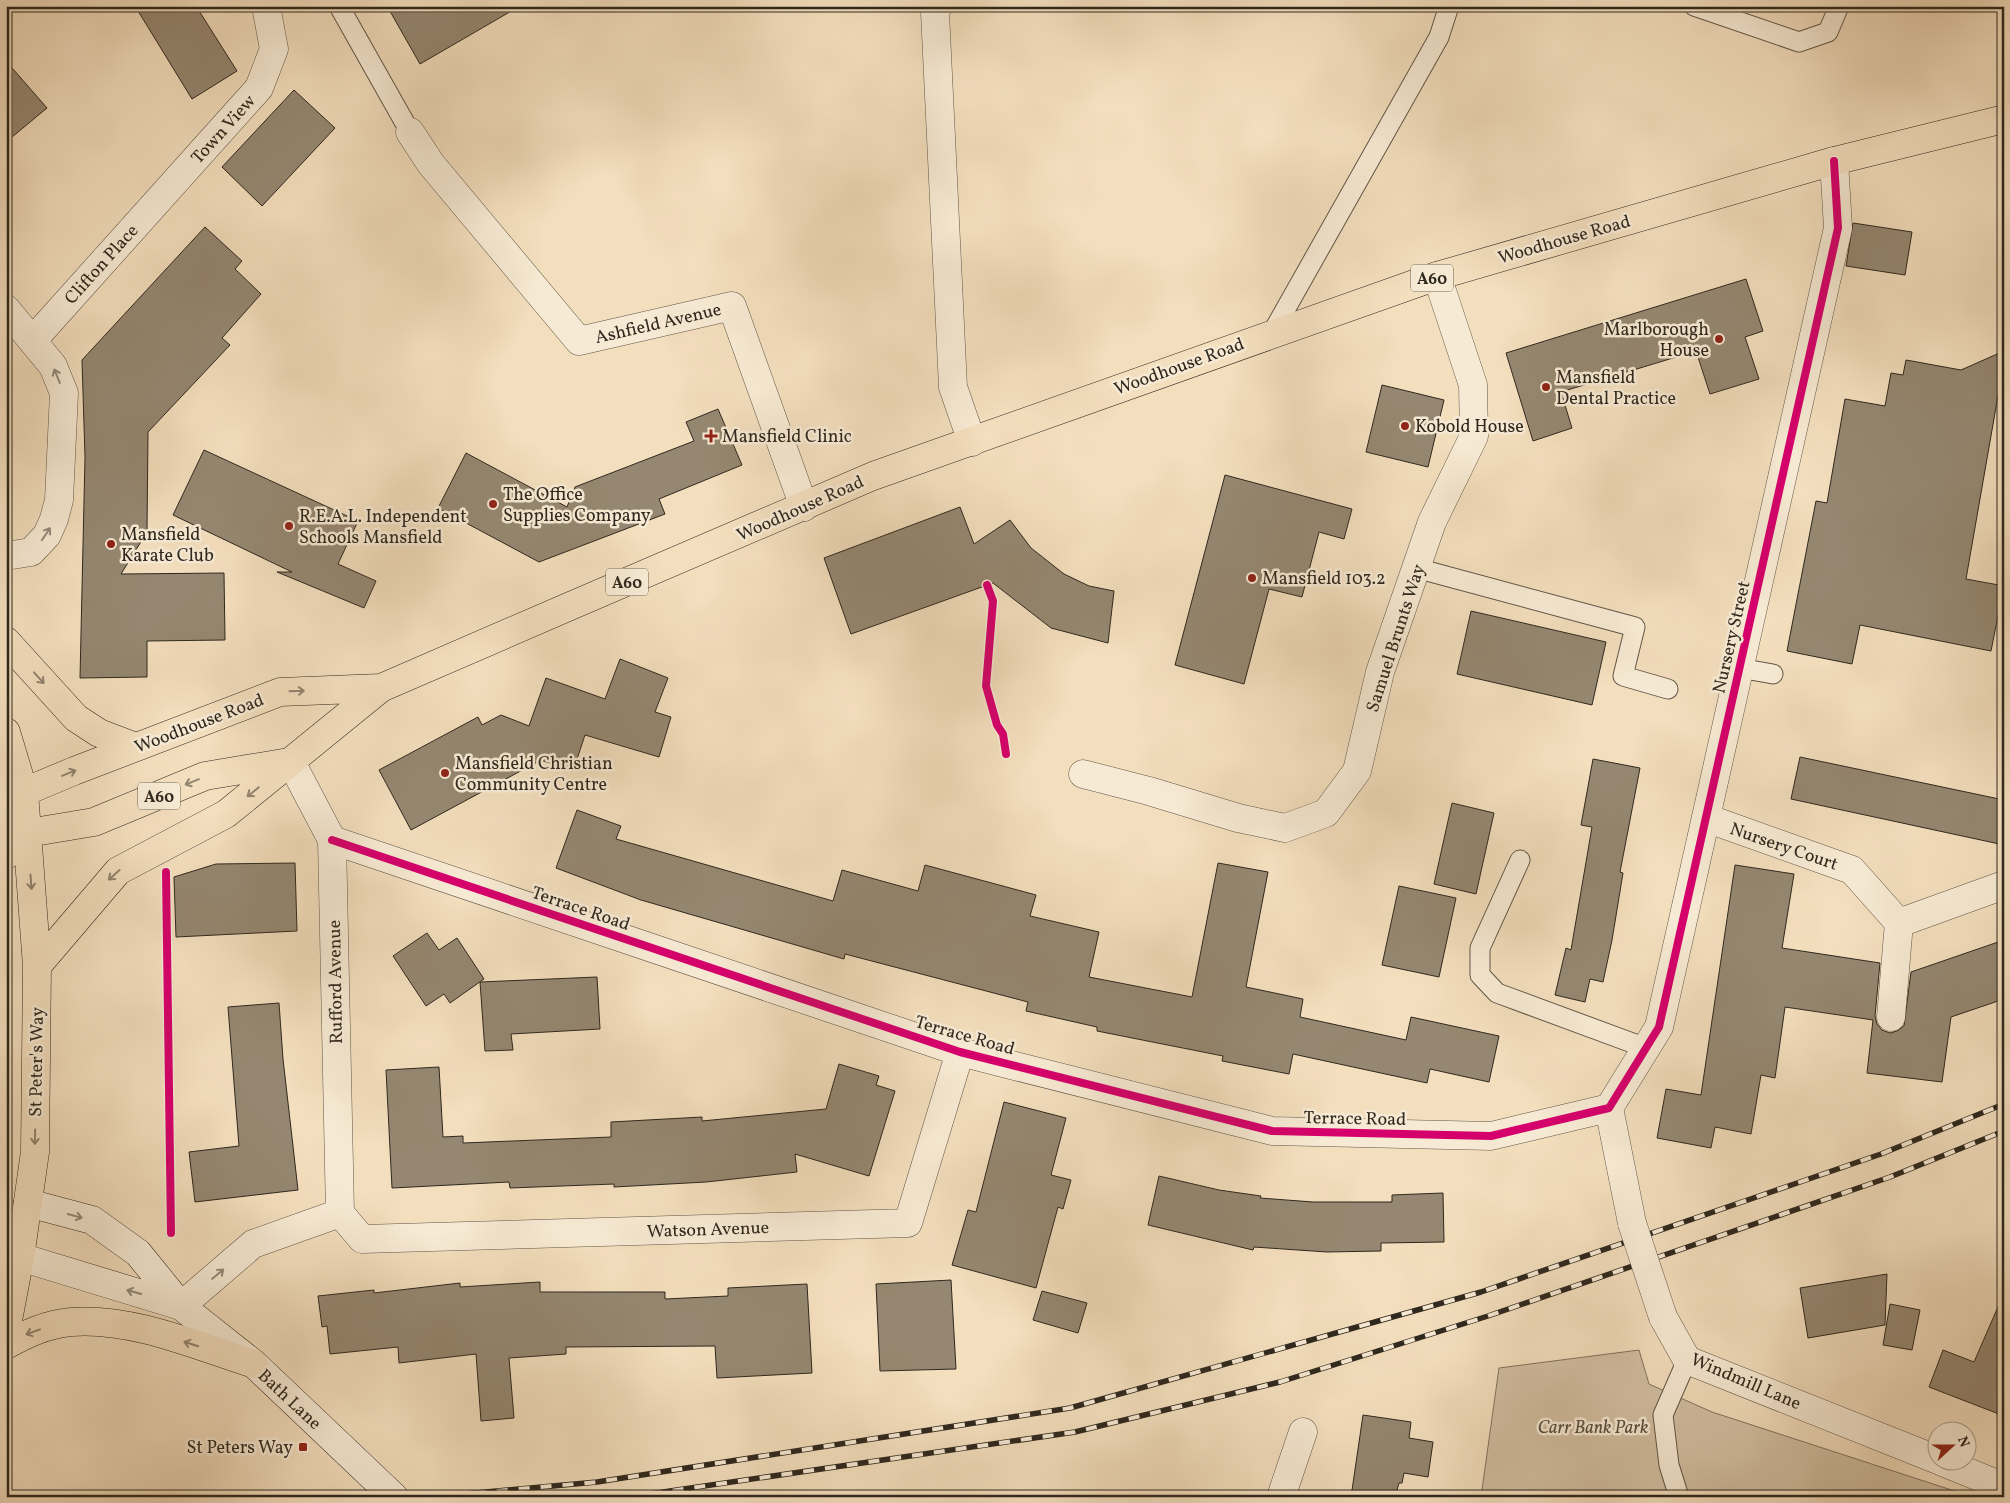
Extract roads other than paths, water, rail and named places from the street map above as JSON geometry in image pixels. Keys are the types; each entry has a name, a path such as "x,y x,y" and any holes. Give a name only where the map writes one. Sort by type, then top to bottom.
{"highway":[{"name":"Woodhouse Road","path":"37,966 118,871 226,814 381,688 873,476 1437,276 1834,161 2004,120"},
{"path":"6,641 76,718 98,734 136,747"},
{"name":"Woodhouse Road","path":"15,797 136,747 280,692 381,688"},
{"name":"St Peter's Way","path":"6,732 15,797 17,833 37,966 35,1152 17,1209 6,1331"},
{"name":"A60","path":"17,833 94,822 206,776 291,762"},
{"path":"6,855 17,833"},
{"path":"6,1346 28,1333 63,1323 133,1326 254,1364"}],"street":[{"name":"Town View","path":"169,188 259,88 274,49 266,6"},
{"path":"938,6 935,12 953,387 972,442"},
{"name":"Ashfield Avenue","path":"410,132 431,164 579,341 732,306 804,507"},
{"name":"Nursery Street","path":"1609,1108 1659,1027 1838,228 1834,161"},
{"name":"Clifton Place","path":"33,340 169,188"},
{"name":"Samuel Brunts Way","path":"1083,774 1149,790 1238,818 1285,828 1326,813 1356,771 1380,672 1432,522 1474,436 1473,386 1437,276"},
{"path":"6,309 53,366 64,393 59,500 47,535 31,552 6,556"},
{"name":"Rufford Avenue","path":"291,762 332,840 340,1213"},
{"name":"Nursery Court","path":"1706,818 1852,870 1900,923"},
{"name":"Terrace Road","path":"332,840 960,1052 1272,1131 1491,1136 1609,1108"},
{"path":"1891,1017 1900,923 2004,885"},
{"name":"Watson Avenue","path":"340,1213 362,1239 908,1223 960,1052"},
{"name":"Windmill Lane","path":"1609,1108 1632,1223 1663,1317 1687,1360 1928,1456"},
{"name":"Bath Lane","path":"17,1209 92,1220 138,1253 181,1306 254,1364 394,1497"},
{"path":"181,1306 253,1244 340,1213"},
{"name":"Bath Lane","path":"13,1254 181,1306"},
{"path":"1281,1497 1303,1432"},
{"name":"Windmill Lane","path":"1962,1470 2004,1487"}],"lane":[{"path":"340,6 410,132"},
{"path":"1272,333 1439,37 1449,6"},
{"path":"1694,6 1799,42 1828,32 1839,6"},
{"path":"1416,568 1636,627 1623,676 1668,688"},
{"path":"1739,668 1773,674"},
{"path":"1520,860 1480,948 1480,975 1497,993 1646,1048"},
{"path":"1679,1497 1669,1466 1663,1415 1687,1360"}],"railway":[{"path":"431,1497 597,1482 1070,1408 1481,1292 1881,1154 2004,1104"},
{"path":"629,1497 1075,1432 1280,1382 1488,1316 1890,1177 2004,1131"}],"place":[{"name":"Marlborough House","path":"1719,339"},
{"name":"Mansfield Dental Practice","path":"1546,387"},
{"name":"Kobold House","path":"1405,426"},
{"name":"Mansfield Clinic","path":"711,436"},
{"name":"The Office Supplies Company","path":"493,504"},
{"name":"R.E.A.L. Independent Schools Mansfield","path":"289,526"},
{"name":"Mansfield Karate Club","path":"111,544"},
{"name":"Mansfield 103.2","path":"1252,578"},
{"name":"Mansfield Christian Community Centre","path":"445,773"},
{"name":"St Peters Way","path":"303,1447"}],"park label":[{"name":"Carr Bank Park","path":"1593,1427"}]}
